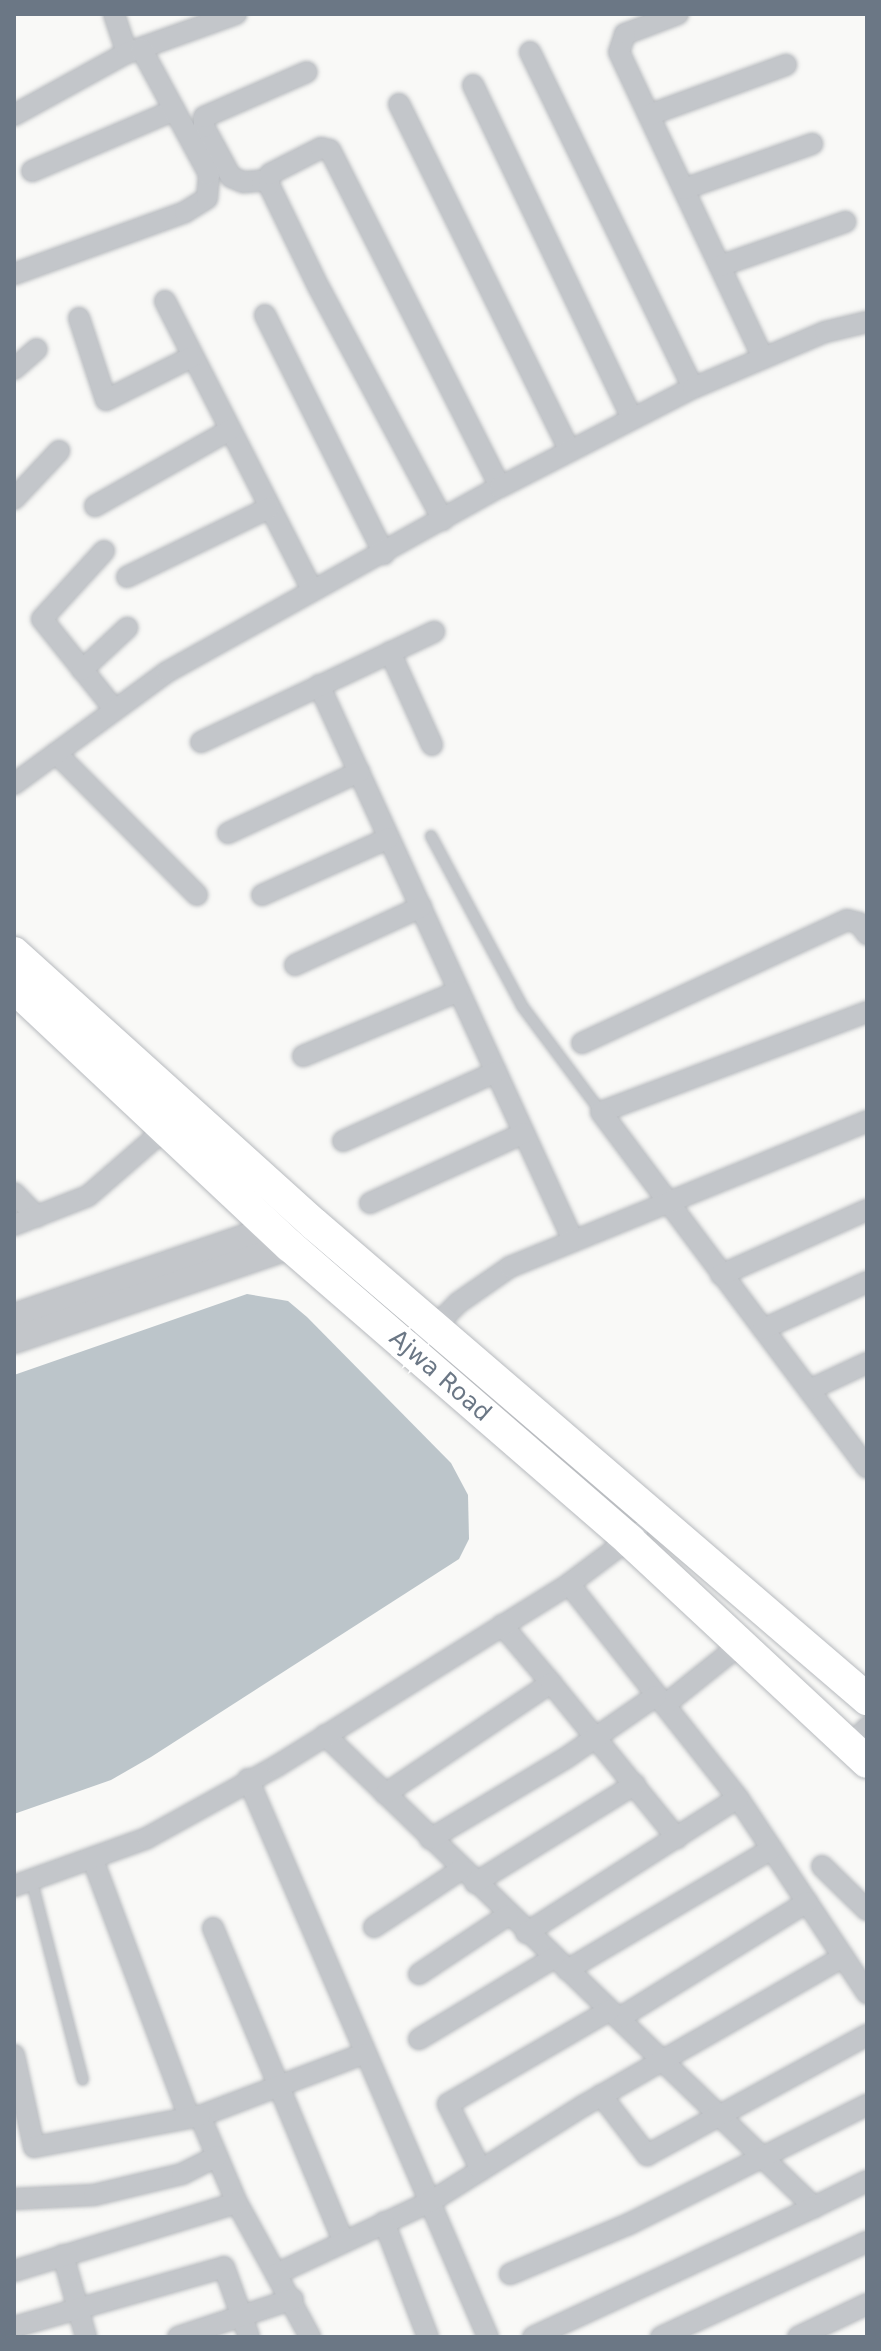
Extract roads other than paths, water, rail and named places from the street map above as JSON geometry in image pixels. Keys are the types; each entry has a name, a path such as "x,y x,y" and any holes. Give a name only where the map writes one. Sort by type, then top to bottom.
{"main road":[{"name":"Ajwa Road","path":"14,953 176,1119 281,1237 630,1541 741,1644 861,1746"},
{"name":"Ajwa Road","path":"14,987 176,1119 304,1215 651,1517 867,1699"}],"street":[{"path":"14,274 185,212 207,198 209,174 174,110 134,51 114,14"},
{"path":"14,115 134,51 236,14"},
{"path":"678,14 625,34 618,43 763,358"},
{"path":"530,52 693,388"},
{"path":"649,115 786,65"},
{"path":"307,72 204,117 204,127 231,177 243,182 268,180 321,148 330,150 500,487"},
{"path":"473,85 632,418"},
{"path":"399,104 569,450"},
{"path":"32,171 174,110"},
{"path":"684,189 812,144"},
{"path":"268,180 443,520"},
{"path":"720,266 845,222"},
{"path":"165,301 312,590"},
{"path":"265,315 384,554"},
{"path":"79,318 101,397 106,400 192,357"},
{"path":"14,784 167,672 500,487 693,388 825,332 867,322"},
{"path":"14,369 37,349"},
{"path":"95,506 230,430"},
{"path":"14,499 59,451"},
{"path":"127,577 269,508"},
{"path":"104,551 42,619 114,709"},
{"path":"82,670 127,628"},
{"path":"201,742 434,632"},
{"path":"390,652 432,745"},
{"path":"319,685 572,1238"},
{"path":"56,753 197,895"},
{"path":"228,833 359,772"},
{"path":"262,895 389,838"},
{"path":"295,965 421,907"},
{"path":"582,1043 847,920 859,923 867,934"},
{"path":"303,1056 459,991"},
{"path":"867,1012 601,1112 667,1205 809,1390 859,1441 867,1467"},
{"path":"343,1141 496,1072"},
{"path":"14,1225 88,1196 176,1119"},
{"path":"411,1351 433,1327 510,1267 572,1238 667,1205 867,1121"},
{"path":"370,1203 524,1133"},
{"path":"14,1193 37,1217"},
{"path":"721,1275 867,1210"},
{"path":"14,1340 281,1237 304,1215"},
{"path":"14,1317 281,1237"},
{"path":"763,1329 867,1282"},
{"path":"809,1390 867,1363"},
{"path":"23,1884 147,1838 325,1735 569,1584 630,1541 651,1517"},
{"path":"569,1584 738,1798 867,1993"},
{"path":"502,1625 677,1838"},
{"path":"430,1839 661,1700 741,1644"},
{"path":"385,1794 551,1683"},
{"path":"325,1735 526,1933 616,2014 814,2207"},
{"path":"248,1779 363,2054 488,2337"},
{"path":"374,1927 635,1784"},
{"path":"526,1933 738,1798"},
{"path":"419,2039 772,1849"},
{"path":"93,1860 194,2117 217,2156 237,2203 293,2299 310,2337"},
{"path":"822,1866 867,1910"},
{"path":"481,2170 448,2104 616,2014 807,1902"},
{"path":"419,1974 508,1915"},
{"path":"213,1928 343,2241"},
{"path":"276,2274 430,2202 601,2095 665,2063 843,1957"},
{"path":"601,2095 647,2155 719,2112 867,2035"},
{"path":"14,2055 34,2147 194,2117 278,2089 363,2054"},
{"path":"510,2274 766,2157 867,2105"},
{"path":"14,2199 94,2195 182,2174 217,2156"},
{"path":"533,2337 867,2181"},
{"path":"14,2271 237,2203"},
{"path":"384,2222 428,2337"},
{"path":"661,2337 867,2242"},
{"path":"63,2255 86,2337"},
{"path":"14,2327 224,2267 249,2337"},
{"path":"178,2337 293,2299"},
{"path":"798,2337 867,2304"}],"lane":[{"path":"431,836 481,939 522,1006 601,1112"},
{"path":"23,1884 83,2080"}]}
